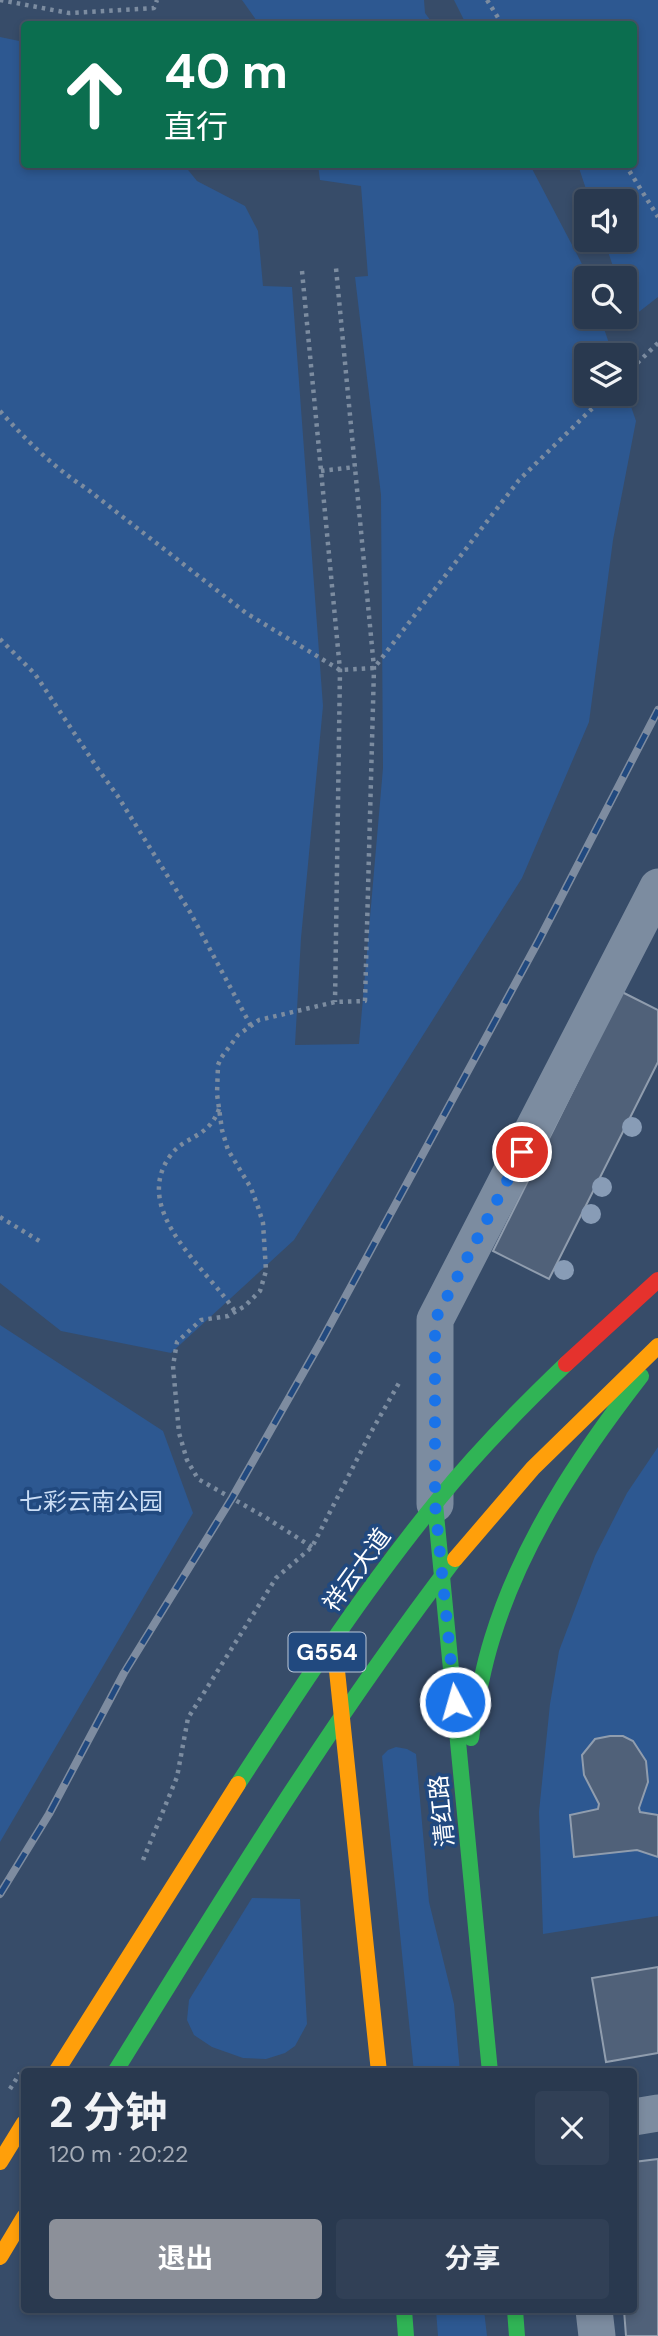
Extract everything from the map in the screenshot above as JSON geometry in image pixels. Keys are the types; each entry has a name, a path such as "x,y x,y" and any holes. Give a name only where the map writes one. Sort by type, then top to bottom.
{"main road":[{"name":"祥云大道","path":"58,2068 186,1864 371,1588 435,1504 522,1408 593,1338 658,1280"},
{"name":"G554","path":"117,2068 341,1717 442,1576 495,1509 557,1442 658,1346"},
{"path":"464,1803 471,1733 483,1674 499,1618 525,1555 556,1497 589,1444 658,1356"},
{"name":"清红路","path":"435,1504 490,2068"},
{"path":"334,1642 379,2068"},
{"path":"0,2162 21,2128"},
{"path":"0,2257 21,2222"},
{"path":"404,2313 406,2336"},
{"path":"514,2313 517,2336"}],"street":[{"path":"435,1504 435,1320 658,887"},
{"path":"637,2117 658,2113"},
{"path":"594,2313 597,2336"}],"path":[{"path":"151,0 154,8"},
{"path":"154,8 157,0"},
{"path":"486,0 500,21"},
{"path":"0,1 69,13 154,8"},
{"path":"627,168 658,218"},
{"path":"312,1547 198,1479 187,1460 178,1433 173,1366 177,1342 201,1320 236,1312 260,1291 266,1271 263,1223 251,1188 228,1150 222,1130 217,1094 218,1065 221,1058 238,1035 259,1020 335,1002 365,1001 374,668 336,268"},
{"path":"302,271 340,670 335,1002"},
{"path":"637,363 658,343"},
{"path":"0,411 28,442 62,472 246,613 340,670 374,668 519,480 595,406"},
{"path":"321,471 355,467"},
{"path":"0,639 34,674 117,795 190,912 251,1026"},
{"path":"220,1108 211,1127 172,1153 162,1172 159,1185 161,1206 166,1219 186,1251 225,1295 236,1312"},
{"path":"0,1217 41,1242"},
{"path":"142,1862 177,1777 188,1718 275,1578 312,1547 402,1377"},
{"path":"7,2093 21,2072"}],"green space":[{"path":"242,0 424,0 425,13 431,21 257,21"},
{"path":"454,0 658,0 658,297 637,313 637,266 613,266 608,252 637,252 637,189 586,189 579,168 637,168 637,21 464,21"},
{"path":"0,37 21,41 21,168 186,168 197,181 245,206 258,231 263,286 292,287 323,706 301,938 295,1045 359,1044 383,768 381,495 355,277 368,276 361,186 320,180 318,168 532,168 582,266 574,266 574,329 604,329 609,343 574,343 574,406 631,406 636,421 613,540 589,722 522,878 294,1240 171,1353 61,1331 0,1283"},
{"name":"七彩云南公园","path":"0,1325 163,1431 193,1513 0,1842"},
{"path":"658,1447 658,1916 543,1934 539,1812 550,1704 559,1651 595,1556 627,1493"},
{"path":"396,1747 416,1754 429,1902 454,2004 460,2068 414,2068 382,1756"},
{"path":"252,1898 300,1899 307,2024 295,2046 285,2053 266,2059 243,2058 212,2047 194,2035 187,2020 189,2000"},
{"path":"436,2313 484,2313 487,2336 438,2336"}],"building":[{"path":"622,992 658,1010 658,1062 549,1279 493,1251"},
{"path":"623,1736 633,1741 646,1761 648,1782 639,1808 640,1812 658,1815 658,1857 637,1850 574,1857 570,1815 598,1809 599,1804 584,1775 582,1755 595,1739"},
{"path":"658,1967 658,2053 606,2062 592,1978"},
{"path":"658,2159 658,2336 626,2336 624,2313 637,2313 637,2162"}],"railway":[{"path":"0,1894 49,1814 124,1673 232,1498 323,1338 539,940 658,710"}],"traffic: fast":[{"path":"238,1784 334,1639 411,1534 484,1447 566,1364"},
{"path":"471,1738 488,1651 519,1568 554,1501 641,1376"},
{"path":"435,1504 490,2068"},
{"path":"117,2068 321,1747 364,1683 455,1559"},
{"path":"404,2313 406,2336"},
{"path":"515,2313 517,2336"}],"traffic: slow":[{"path":"455,1559 533,1468 658,1346"},
{"path":"334,1642 379,2068"},
{"path":"59,2068 238,1784"},
{"path":"0,2162 21,2128"},
{"path":"0,2257 21,2222"}],"traffic: jam":[{"path":"566,1364 658,1280"}],"route":[{"path":"455,1702 435,1504 435,1320 522,1152"}]}
